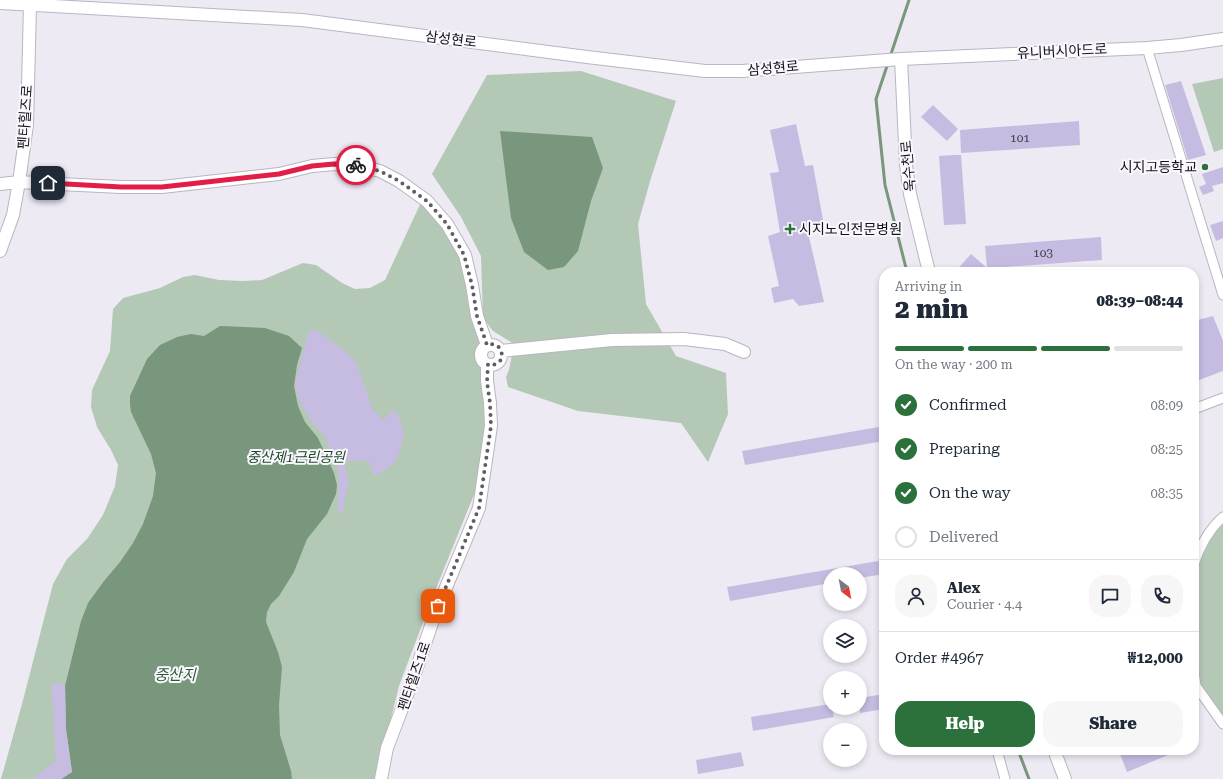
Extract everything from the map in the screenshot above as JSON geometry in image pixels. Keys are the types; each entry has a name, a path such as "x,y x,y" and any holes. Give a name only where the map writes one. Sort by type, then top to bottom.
{"main road":[{"name":"삼성현로","path":"0,3 302,20 705,71 742,71 901,59"},
{"name":"펜타힐즈로","path":"0,251 13,215 27,125 30,5"},
{"name":"유니버시아드로","path":"901,59 1147,48 1223,39"},
{"name":"욱수천로","path":"901,59 906,165 910,194 928,267"},
{"path":"0,184 19,182 121,187 162,187 279,174 312,166 334,164 356,165 380,171 399,181 427,201 447,224 464,255 472,285 477,316 487,345"},
{"path":"501,350 612,340 684,339 725,344 744,352"},
{"path":"493,344 501,350 502,358 494,365 484,362 481,356 482,350 487,345 493,344"},
{"name":"펜타힐즈1로","path":"381,779 387,748 412,682 435,614 479,508 491,426 487,382 488,364"},
{"path":"1056,755 1065,779"}],"street":[{"path":"1147,48 1223,295"},
{"path":"1199,407 1223,398"},
{"path":"1199,552 1208,534 1215,524 1223,517"},
{"path":"1199,692 1223,724"},
{"path":"998,755 1005,779"}],"green space":[{"path":"581,71 676,101 638,224 646,304 676,356 726,373 728,414 708,462 681,423 578,411 508,387 506,377 509,370 514,344 493,331 483,318 481,256 461,217 432,174 487,75"},
{"path":"1223,78 1223,149 1214,152 1192,84"},
{"name":"중산제1근린공원","path":"423,198 465,255 487,345 486,465 431,601 399,686 376,779 1,779 53,584 67,559 87,539 103,515 115,486 118,465 97,427 91,407 92,390 110,351 113,309 123,298 160,288 183,277 195,275 219,280 262,280 303,263 316,265 342,283 355,289 370,288 385,280"},
{"path":"1223,517 1223,724 1199,690 1199,556"}],"water":[{"path":"500,131 592,137 603,168 591,201 578,251 564,267 548,270 524,252 511,218"},
{"name":"중산지","path":"220,326 265,328 289,336 302,348 297,365 294,386 298,406 305,422 318,438 334,473 337,485 336,494 327,514 307,539 294,572 267,612 266,622 278,652 282,667 279,705 280,735 292,779 61,779 72,772 66,729 65,686 81,621 88,603 133,543 143,524 153,496 156,473 151,454 131,412 130,396 147,359 160,345 177,337 191,334 204,336"}],"building":[{"path":"1181,81 1206,155 1188,160 1165,85"},
{"path":"933,105 958,129 947,141 921,117"},
{"path":"1079,121 1080,145 961,153 960,130"},
{"name":"시지노인전문병원","path":"796,124 805,166 813,165 824,225 807,228 824,302 799,306 793,299 774,303 771,288 779,286 768,236 780,232 770,173 779,172 770,130"},
{"path":"961,155 966,224 944,225 939,156"},
{"path":"1223,167 1223,183 1212,186 1214,191 1203,195 1199,187 1206,184 1202,174"},
{"path":"1223,221 1223,238 1216,241 1210,225"},
{"path":"1101,237 1102,260 987,267 985,246"},
{"path":"971,254 986,267 959,267"},
{"path":"1213,316 1223,341 1223,371 1199,380 1199,320"},
{"path":"309,330 318,331 346,352 357,364 373,411 376,412 383,420 395,409 404,435 396,460 389,468 374,476 368,459 362,461 343,461 349,481 342,513 338,513 339,472 325,437 313,423 300,403 295,384"},
{"path":"879,427 879,442 745,465 742,451"},
{"path":"879,561 879,575 867,577 867,567 843,567"},
{"path":"823,570 823,584 730,601 727,587"},
{"path":"51,683 65,684 66,729 72,772 61,779 32,779 56,761"},
{"path":"879,695 879,710 867,712 867,697"},
{"path":"823,705 823,715 834,715 834,717 753,731 751,717"},
{"path":"741,752 744,766 698,774 696,760"},
{"path":"1120,755 1168,755 1127,772"}],"waterway":[{"path":"890,57 909,0"},
{"path":"888,63 876,99 885,185 906,267"},
{"path":"1020,755 1029,779"}],"way so far":[{"path":"356,165 380,171 399,181 427,201 447,224 464,255 472,285 477,316 487,345 496,345 501,350 502,354 502,358 498,363 494,365 488,364 487,382 491,426 479,508 438,606"}],"place":[{"name":"시지고등학교","path":"1205,167"},
{"name":"시지노인전문병원","path":"790,229"}],"route":[{"path":"48,183 121,187 162,187 279,174 312,166 334,164 356,165"}]}
